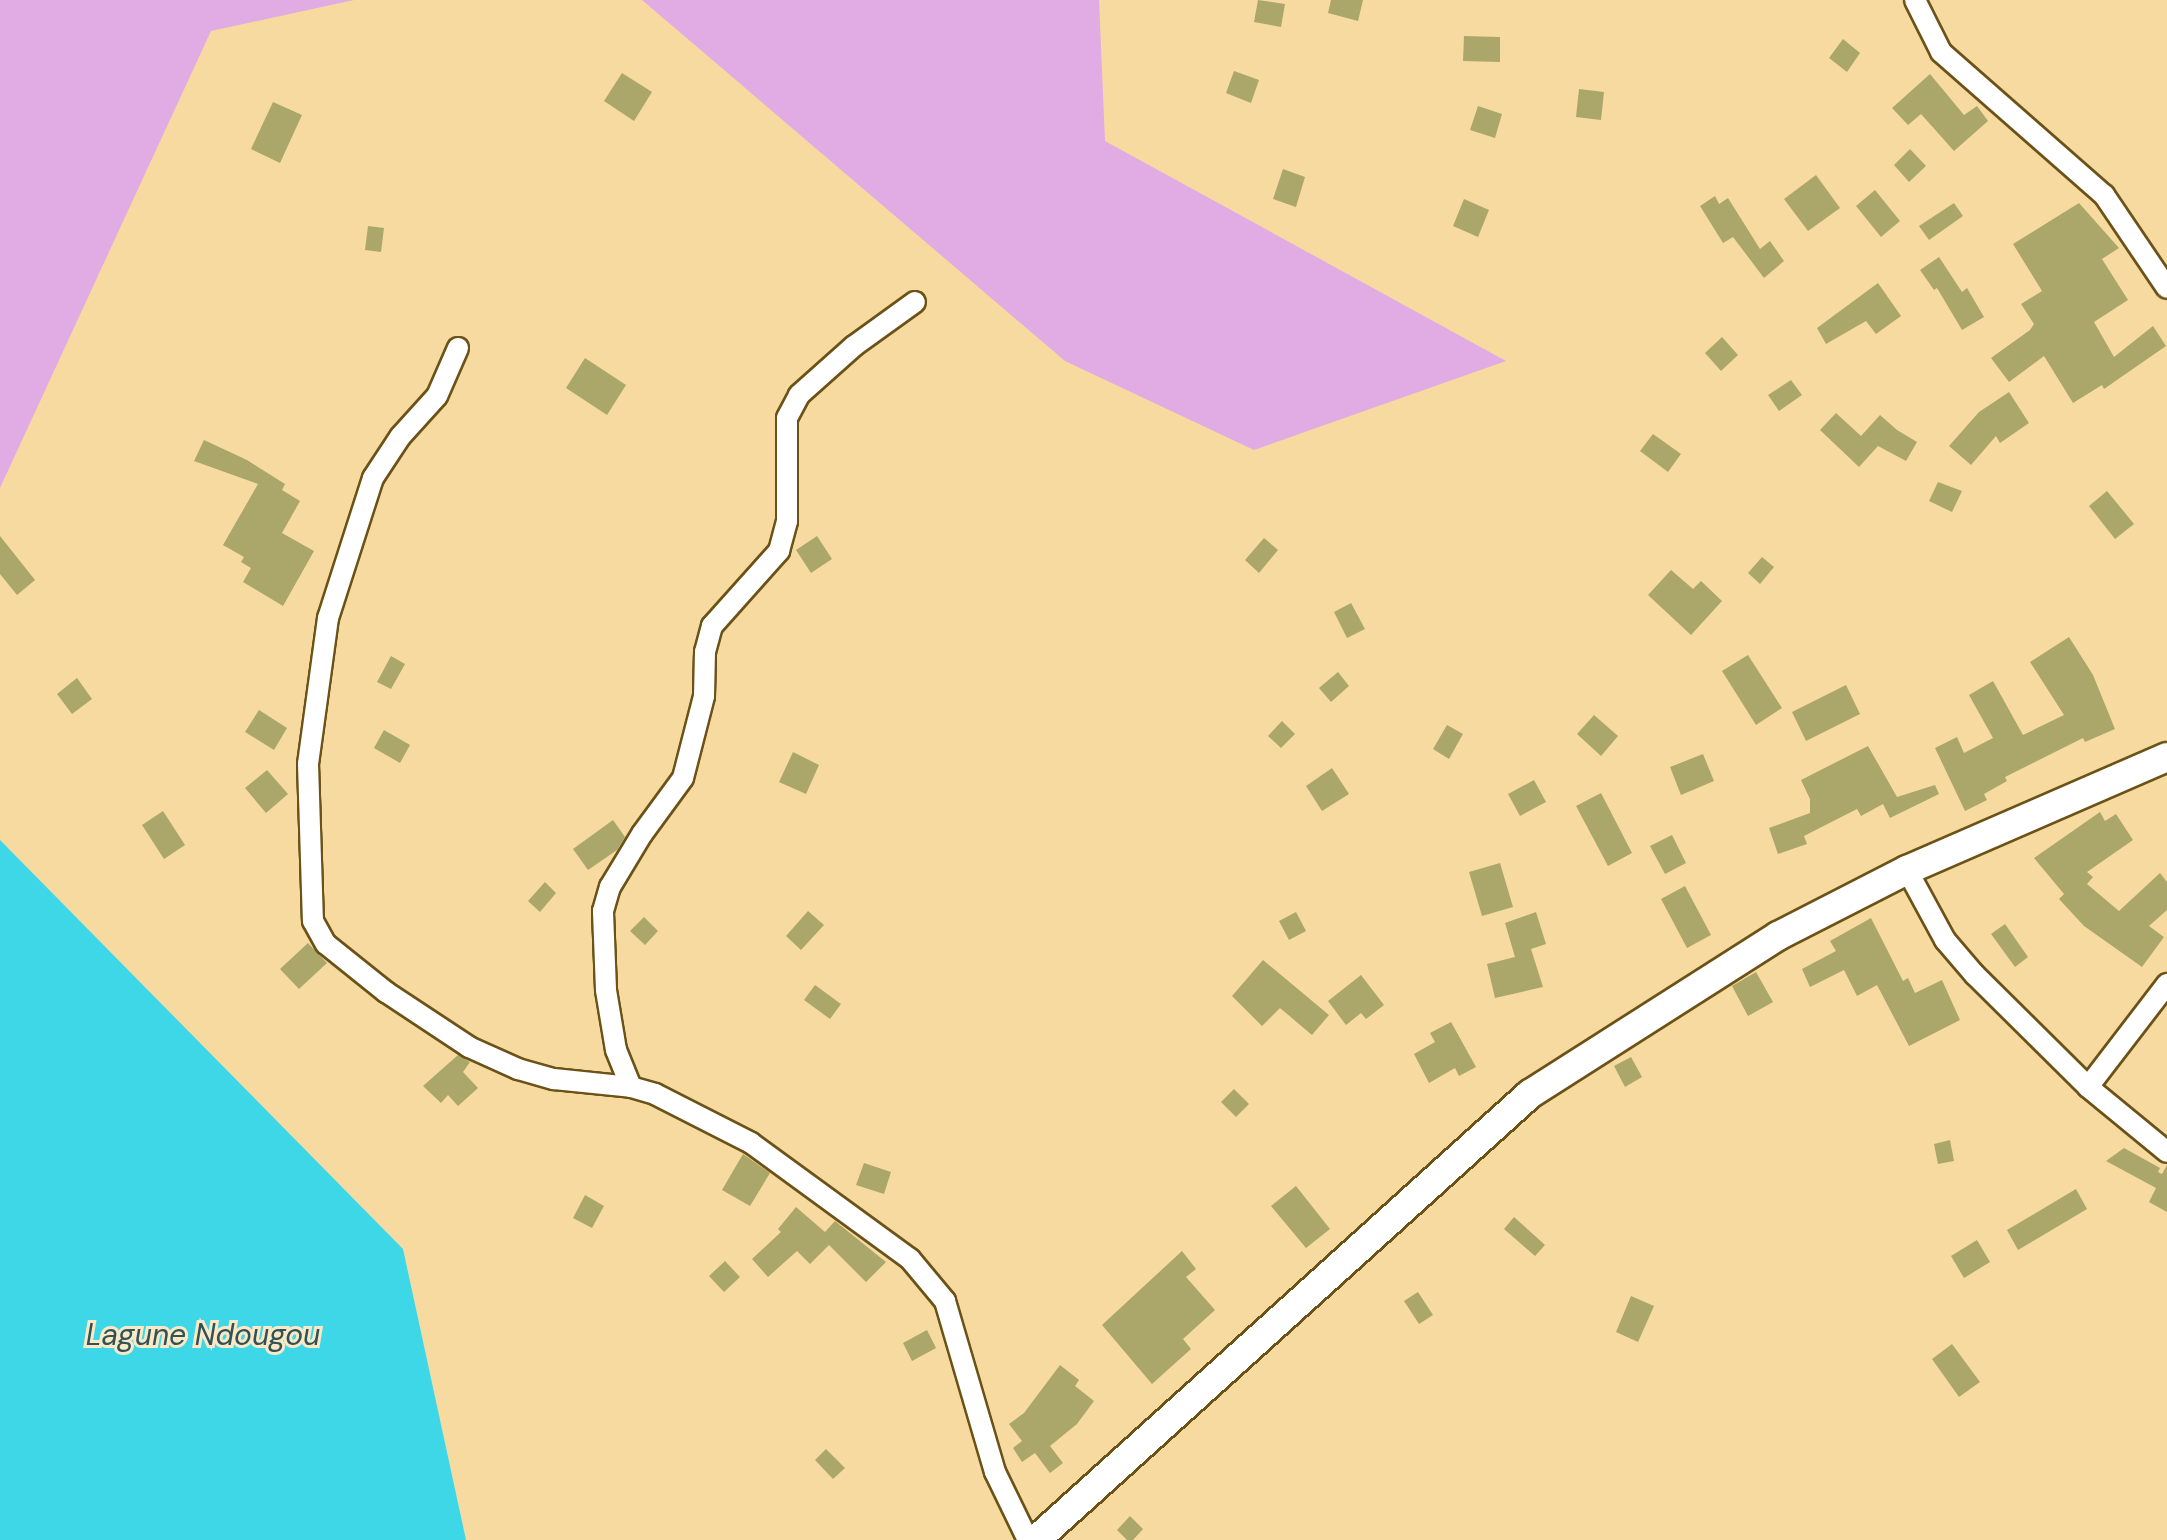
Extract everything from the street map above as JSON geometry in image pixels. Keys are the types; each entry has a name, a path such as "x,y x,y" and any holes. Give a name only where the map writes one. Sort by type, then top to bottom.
{"street":[{"path":"1915,0 1941,52 2104,195 2167,288"},
{"path":"631,1087 616,1050 606,990 603,911 610,887 642,834 683,778 704,696 705,652 712,626 779,551 787,521 787,418 799,395 854,346 915,302"},
{"path":"458,348 437,396 400,437 373,478 328,618 308,764 313,921 326,944 386,992 469,1047 518,1069 554,1079 631,1087 655,1094 751,1143 910,1259 945,1301 995,1472 1028,1540"},
{"path":"1036,1540 1530,1094 1778,936 1907,870 2167,757"},
{"path":"1907,870 1945,940 1975,975 2088,1087 2167,1152"},
{"path":"2088,1087 2167,984"}],"shaded area":[{"path":"0,0 354,0 211,31 0,488"},
{"path":"642,0 1099,0 1105,141 1506,361 1254,450 1065,361"}],"water":[{"name":"Lagune Ndougou","path":"0,840 403,1249 466,1540 0,1540"}],"building":[{"path":"1258,0 1285,4 1281,27 1254,22"},
{"path":"1331,0 1363,0 1358,21 1328,13"},
{"path":"1464,36 1500,37 1500,62 1463,61"},
{"path":"1843,39 1860,53 1847,72 1829,58"},
{"path":"1234,71 1259,80 1251,103 1226,93"},
{"path":"622,73 652,92 634,121 604,101"},
{"path":"1930,74 1964,115 1977,106 1988,121 1954,151 1921,114 1908,125 1892,108"},
{"path":"1579,89 1604,92 1601,120 1576,117"},
{"path":"273,102 302,115 280,163 251,149"},
{"path":"1478,106 1502,114 1495,138 1470,130"},
{"path":"1910,149 1926,166 1909,182 1894,165"},
{"path":"1283,169 1305,177 1296,207 1273,199"},
{"path":"1816,175 1840,208 1808,231 1784,199"},
{"path":"1875,190 1900,221 1881,237 1856,206"},
{"path":"1715,196 1719,204 1728,198 1760,249 1770,241 1784,261 1764,278 1733,237 1723,243 1700,206"},
{"path":"1464,199 1489,210 1478,237 1453,226"},
{"path":"1954,203 1963,216 1929,240 1919,226"},
{"path":"2079,203 2119,248 2102,259 2128,300 2094,322 2114,357 2153,326 2166,346 2104,389 2102,385 2073,403 2044,356 2009,382 1991,358 2030,330 2034,324 2021,304 2042,291 2013,244"},
{"path":"368,226 384,228 381,252 365,250"},
{"path":"1939,257 1962,292 1967,288 1984,317 1962,330 1937,288 1934,290 1920,270"},
{"path":"1878,283 1901,316 1876,334 1866,321 1826,344 1817,328"},
{"path":"1722,337 1738,355 1721,371 1705,353"},
{"path":"585,358 626,385 607,415 566,388"},
{"path":"1791,380 1802,395 1779,411 1768,395"},
{"path":"2009,392 2029,423 2000,443 1996,436 1971,465 1949,446 1979,412"},
{"path":"1836,413 1861,436 1880,415 1917,442 1906,461 1878,446 1859,467 1820,430"},
{"path":"1653,434 1681,454 1668,472 1640,451"},
{"path":"204,440 247,460 285,484 282,490 300,501 282,533 314,551 283,606 243,582 251,568 241,562 244,557 223,545 258,484 194,461"},
{"path":"1938,482 1962,491 1952,512 1929,501"},
{"path":"2107,491 2134,524 2115,539 2089,506"},
{"path":"0,536 35,580 17,595 0,574"},
{"path":"817,536 832,559 811,573 796,550"},
{"path":"1264,538 1278,550 1259,573 1245,560"},
{"path":"1762,557 1774,567 1760,584 1748,573"},
{"path":"1671,570 1693,589 1701,581 1722,601 1691,635 1648,595"},
{"path":"1351,603 1365,629 1347,638 1334,612"},
{"path":"2069,637 2093,675 2115,729 2085,742 2083,738 2005,777 2007,781 1984,794 1987,800 1965,811 1935,748 1957,737 1964,753 1993,738 1969,695 1993,681 2023,735 2064,715 2030,662"},
{"path":"1748,655 1782,708 1756,725 1722,671"},
{"path":"391,656 405,664 391,689 377,682"},
{"path":"1338,672 1349,686 1331,702 1319,688"},
{"path":"77,678 92,699 72,714 57,694"},
{"path":"1846,685 1860,714 1806,741 1792,712"},
{"path":"259,710 287,728 274,750 245,732"},
{"path":"1594,715 1618,736 1601,756 1577,734"},
{"path":"1282,721 1295,734 1281,748 1268,736"},
{"path":"1447,725 1463,734 1449,759 1433,749"},
{"path":"384,730 410,745 400,763 374,748"},
{"path":"1868,746 1897,797 1935,785 1939,794 1890,818 1883,804 1861,816 1857,809 1804,836 1807,844 1778,854 1769,828 1810,813 1810,799 1801,780"},
{"path":"793,752 819,765 806,794 779,782"},
{"path":"1703,754 1714,781 1681,795 1670,767"},
{"path":"1332,768 1349,794 1322,811 1306,786"},
{"path":"267,770 288,794 266,813 245,788"},
{"path":"1534,780 1546,802 1520,816 1508,794"},
{"path":"1601,793 1632,853 1608,866 1576,806"},
{"path":"163,811 185,845 164,859 142,825"},
{"path":"2100,812 2105,821 2116,814 2133,840 2087,872 2093,877 2087,884 2119,911 2160,873 2167,882 2167,910 2149,926 2164,937 2142,967 2084,926 2059,899 2064,894 2034,858"},
{"path":"613,820 625,837 617,850 588,870 573,849"},
{"path":"1672,835 1686,863 1665,874 1650,846"},
{"path":"1500,863 1513,907 1482,916 1469,872"},
{"path":"545,882 556,893 540,912 528,901"},
{"path":"1685,886 1711,935 1687,948 1661,899"},
{"path":"808,911 824,925 801,950 786,936"},
{"path":"1296,912 1306,931 1289,940 1279,921"},
{"path":"1536,912 1546,944 1531,949 1543,987 1495,998 1487,964 1515,957 1505,923"},
{"path":"644,917 658,931 645,945 630,931"},
{"path":"1871,918 1903,981 1908,978 1915,993 1942,980 1960,1020 1909,1046 1877,985 1857,996 1844,970 1810,987 1802,969 1836,951 1830,941"},
{"path":"2005,924 2028,957 2015,967 1991,934"},
{"path":"308,943 327,963 299,989 280,969"},
{"path":"1263,960 1329,1015 1312,1035 1280,1008 1262,1026 1232,996"},
{"path":"1756,972 1773,1002 1748,1016 1732,986"},
{"path":"1361,975 1384,1005 1366,1019 1361,1013 1346,1025 1328,1001"},
{"path":"815,985 841,1004 830,1019 804,1000"},
{"path":"1451,1022 1476,1067 1459,1076 1455,1068 1429,1083 1414,1054 1435,1042 1430,1033"},
{"path":"458,1055 470,1062 463,1072 478,1088 458,1106 448,1095 441,1103 423,1086"},
{"path":"1631,1057 1642,1077 1625,1087 1614,1066"},
{"path":"1234,1089 1249,1104 1236,1117 1221,1102"},
{"path":"1950,1140 1954,1161 1938,1164 1934,1144"},
{"path":"2124,1148 2160,1168 2158,1172 2162,1174 2167,1165 2167,1212 2149,1202 2156,1188 2106,1161"},
{"path":"743,1154 770,1173 750,1206 722,1190"},
{"path":"864,1163 891,1172 884,1194 856,1185"},
{"path":"1296,1186 1330,1229 1306,1248 1271,1206"},
{"path":"2076,1189 2087,1209 2018,1250 2007,1230"},
{"path":"585,1195 604,1206 592,1228 573,1218"},
{"path":"796,1207 825,1232 835,1221 886,1262 866,1282 829,1245 810,1264 797,1251 768,1277 752,1259 781,1232 778,1229"},
{"path":"1514,1217 1545,1245 1535,1256 1504,1229"},
{"path":"1977,1240 1990,1262 1964,1278 1951,1256"},
{"path":"1182,1251 1196,1269 1186,1277 1215,1310 1183,1339 1191,1349 1152,1384 1102,1325"},
{"path":"725,1261 740,1277 724,1292 709,1276"},
{"path":"1418,1292 1433,1315 1419,1324 1404,1301"},
{"path":"1631,1296 1654,1306 1638,1342 1616,1332"},
{"path":"927,1330 936,1348 912,1361 903,1343"},
{"path":"1952,1344 1980,1382 1959,1397 1932,1359"},
{"path":"1060,1365 1079,1380 1075,1386 1094,1401 1077,1424 1050,1446 1063,1463 1050,1473 1035,1453 1022,1462 1013,1448 1022,1441 1009,1424 1024,1413"},
{"path":"826,1449 845,1468 833,1479 815,1460"},
{"path":"1130,1516 1143,1529 1133,1540 1127,1540 1117,1530"}]}
